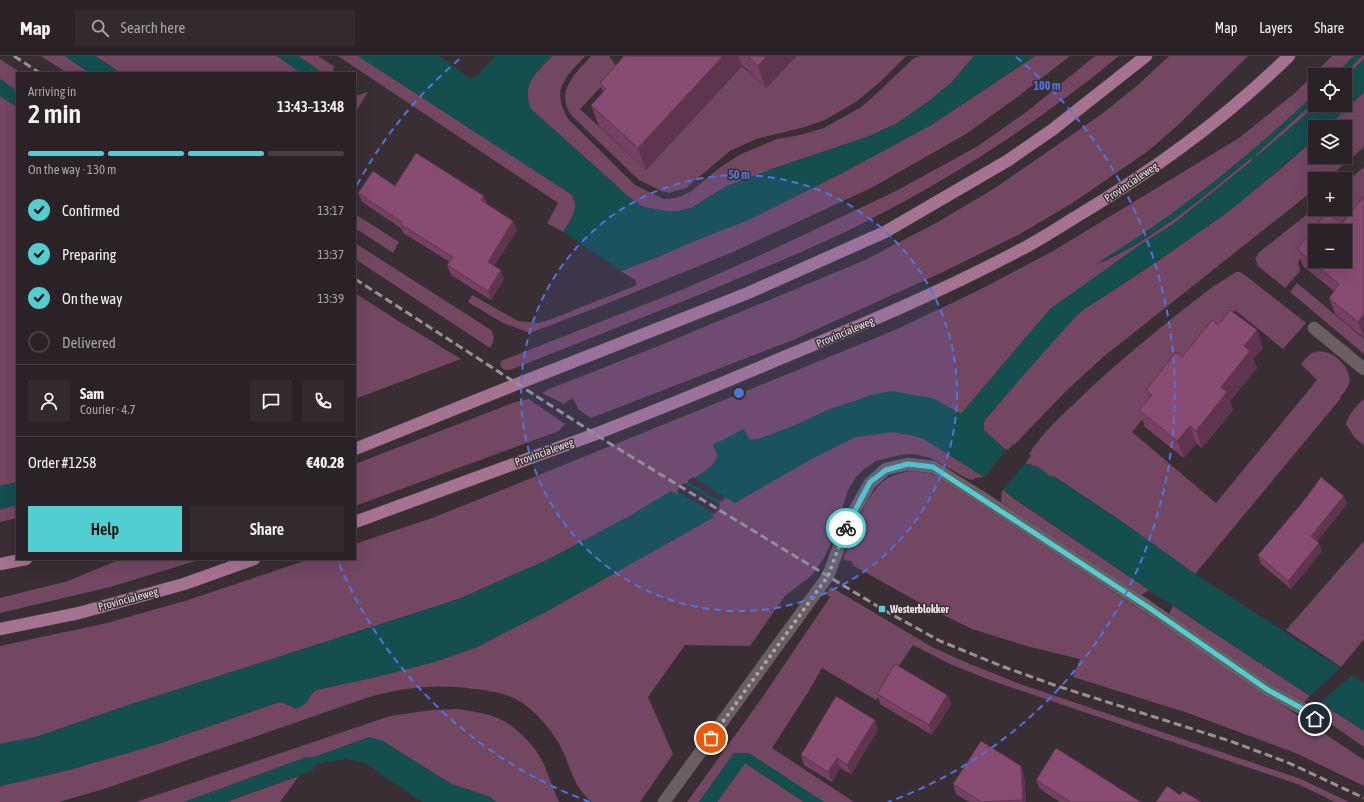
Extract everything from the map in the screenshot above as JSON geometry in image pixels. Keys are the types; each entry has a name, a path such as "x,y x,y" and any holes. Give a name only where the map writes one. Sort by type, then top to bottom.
{"main road":[{"path":"356,449 748,293 885,232 1007,161 1052,130 1146,56"},
{"name":"Provincialeweg","path":"356,522 682,400 885,315 965,278 1022,249 1110,197 1206,129 1239,102 1288,56"},
{"path":"0,564 21,560"},
{"name":"Provincialeweg","path":"0,629 79,612 184,584 251,560"}],"street":[{"path":"1314,328 1364,369"},
{"path":"664,802 828,576 850,520 870,482 886,470 908,464 933,467 1148,607 1268,690 1307,706 1315,719"}],"shaded area":[{"path":"41,56 65,56 89,72 65,72"},
{"path":"95,56 277,56 300,72 119,72"},
{"path":"298,56 318,56 335,67 333,69 334,72 322,72"},
{"path":"338,56 358,56 571,194 574,199 575,209 572,218 563,232 547,223 558,203"},
{"path":"552,56 585,56 566,78 560,92 563,110 569,120 635,185 664,199 676,198 690,192 722,166 741,154 777,139 800,135 824,128 861,107 914,58 920,56 974,56 952,82 928,102 896,124 867,137 727,186 691,208 679,211 666,211 643,207 630,198 531,109 528,100 529,86 536,74"},
{"path":"591,56 609,56 618,69 580,109 646,170 742,66 766,88 796,56 906,56 881,81 857,101 825,120 805,127 756,139 730,151 686,188 669,193 661,191 639,180 572,116 565,99 566,91 573,77"},
{"path":"1035,56 1070,56 1020,95 966,134 873,187 733,252 601,306 530,333 503,323 468,302 472,295 518,321 538,323 637,285 635,280 621,271 748,220 844,172 931,125"},
{"path":"1095,56 1119,56 1087,82 986,153 916,195 880,214 843,233 758,271 706,292 510,370 505,370 501,366 501,361 684,289 763,254 896,191 978,146 1029,110"},
{"path":"1169,56 1248,56 1177,126 1148,151 1074,202 1020,234 943,272 793,340 591,418 579,410 573,398 564,404 542,393 865,260 936,223 995,188 1099,116 1138,85"},
{"path":"1332,56 1354,56 1342,68 1320,68"},
{"path":"1362,56 1364,56 1364,59 1352,71 1352,68 1350,68"},
{"path":"0,59 20,72 16,72 16,90 0,79"},
{"path":"1308,80 1308,100 1264,141 1183,205 1098,264 1119,254 1159,230 1197,202 1251,158 1253,160 1172,225 1137,247 1074,293 1027,336 961,414 932,398 871,395 830,409 796,425 759,439 749,440 744,429 713,445 718,456 715,461 708,469 686,484 677,494 664,496 630,516 549,559 459,599 126,706 36,737 0,744 0,646 107,623 188,600 307,560 356,560 356,544 435,517 719,402 895,330 975,292 1053,251 1239,138 1295,93"},
{"path":"368,92 356,111 356,96"},
{"path":"1364,92 1364,147 1352,157 1352,120 1334,120 1343,112 1352,112 1352,103"},
{"path":"0,96 16,106 16,482 0,486"},
{"path":"1308,107 1309,112 1257,157 1255,155"},
{"path":"1308,144 1308,164 1344,164 1335,172 1308,172 1308,195 1102,358 1065,392 1007,451 984,431 983,424 985,420 1075,317 1083,310 1174,250 1232,208"},
{"path":"1364,167 1364,196 1352,210 1352,177"},
{"path":"1308,214 1308,216 1347,216 1340,224 1308,224 1308,250 1298,262 1300,271 1285,288 1258,266 1255,258 1258,255 1257,254"},
{"path":"356,215 399,242 393,253 356,229"},
{"path":"356,244 491,330 494,339 490,348 356,260"},
{"path":"1236,272 1240,272 1246,276 1306,323 1283,349 1235,310 1132,432 1216,503 1317,380 1301,364 1309,355 1321,351 1340,360 1348,372 1349,384 1340,397 1341,398 1195,574 1121,521 1055,477 1050,476 1038,467 1025,463 1031,456 1029,454 1034,446 1046,432 1096,383 1180,312 1215,285"},
{"path":"1297,283 1364,339 1364,354 1290,292"},
{"path":"356,294 397,320 461,359 356,399"},
{"path":"529,399 565,424 559,431 356,506 356,464 515,402"},
{"path":"1364,399 1364,445 1355,438 1346,424 1353,410"},
{"path":"892,432 924,439 984,477 974,478 974,480 968,479 931,458 913,454 900,455 876,461 864,469 856,477 848,490 833,539 824,558 812,575 785,596 750,646 685,645 648,697 673,754 640,802 592,802 580,789 558,742 551,731 537,715 516,699 486,690 460,687 422,687 369,697 107,788 59,802 0,802 0,786 69,770 155,745 276,703 282,702 296,709 307,702 310,694 316,690 376,677 434,662 477,647 549,610 714,517 712,515 723,496 817,456 855,437"},
{"path":"909,471 929,473 955,486 1364,760 1364,786 1298,754 1188,713 1073,677 1080,659 1030,647 972,629 927,607 854,566 851,561 843,560 860,515 873,493 888,478"},
{"path":"1002,489 1149,590 1140,596 1041,530 1001,502"},
{"path":"16,505 16,518 0,522 0,509"},
{"path":"1364,541 1364,639 1341,667 1286,630"},
{"path":"119,560 199,560 110,587 0,613 0,598 68,581"},
{"path":"831,587 932,647 965,662 1020,684 1301,779 1349,802 1335,802 1300,785 998,683 952,665 913,645 876,700 822,668 772,748 854,802 824,802 749,754 734,753 699,802 687,802 764,695 830,597 826,594"},
{"path":"1173,606 1310,696 1303,703 1280,691 1168,616"},
{"path":"1321,703 1364,731 1364,747 1315,713 1317,706"},
{"path":"457,709 487,714 502,720 518,731 532,745 539,756 559,802 496,802 490,797 451,784 381,740 310,758 307,757 184,802 136,802 390,716 432,710"},
{"path":"745,763 804,802 717,802"},
{"path":"299,776 280,802 226,802"}],"water":[{"path":"65,56 95,56 119,72 89,72"},
{"path":"277,56 298,56 322,72 300,72"},
{"path":"358,56 440,56 469,78 476,77 495,56 552,56 536,74 529,86 528,100 531,109 630,198 643,207 666,211 679,211 691,208 727,186 867,137 896,124 928,102 952,82 974,56 1035,56 931,125 844,172 748,220 621,271 563,232 572,218 575,209 574,199 571,194"},
{"path":"1354,56 1362,56 1350,68 1342,68"},
{"path":"1364,60 1364,92 1352,103 1352,72"},
{"path":"0,79 16,90 16,106 0,96"},
{"path":"1308,100 1308,107 1255,155 1257,156 1309,112 1343,112 1334,120 1308,120 1308,145 1227,213 1083,310 1075,317 985,419 984,430 1007,451 1025,464 1038,467 1050,476 1055,477 1121,521 1195,574 1364,683 1364,731 1149,590 984,477 924,439 892,432 855,437 817,456 735,503 723,496 712,515 714,517 549,610 477,647 434,662 376,677 316,690 304,705 296,709 282,702 276,703 155,745 69,770 0,786 0,744 36,737 126,706 459,599 549,559 630,516 671,491 677,494 687,483 712,466 718,456 713,445 744,429 750,440 759,439 796,425 830,409 871,395 892,391 932,398 961,414 1050,309 1137,247 1172,225 1253,160 1251,158 1177,217 1128,249 1095,264 1125,246 1210,185 1263,141"},
{"path":"16,482 16,505 0,509 0,486"},
{"path":"369,737 381,740 451,784 490,797 496,802 422,802 365,763 347,759 320,763 313,768 314,770 226,802 184,802 307,757 311,758"},
{"path":"734,753 749,753 824,802 804,802 745,763 717,802 699,802"}],"pier":[{"path":"1007,449 1026,462 1002,491 983,479"},
{"path":"693,477 726,498 722,502 687,481"},
{"path":"684,483 720,505 715,514 677,491"},
{"path":"1341,667 1352,675 1319,704 1308,698"}],"building":[{"path":"624,56 723,56 638,148 591,105 606,89 600,83"},
{"path":"748,56 767,56 758,66"},
{"path":"416,153 484,196 481,200 513,221 488,262 501,270 488,291 447,265 453,257 400,224 402,222 358,193 373,171 395,186"},
{"path":"1364,196 1364,314 1358,322 1329,298 1339,284 1320,268 1352,268 1352,224 1341,224 1348,216 1352,216 1352,211"},
{"path":"1324,216 1332,216 1341,224 1317,224"},
{"path":"1308,235 1308,258 1297,249"},
{"path":"1230,310 1257,330 1244,346 1250,351 1221,387 1227,392 1196,431 1190,426 1177,441 1139,410 1152,395 1146,390 1176,352 1182,357 1212,320 1218,325"},
{"path":"1321,477 1344,496 1311,536 1319,543 1288,581 1258,555 1306,498"},
{"path":"895,664 947,695 929,725 877,694"},
{"path":"836,696 875,720 847,765 837,758 828,772 801,755"},
{"path":"981,741 1021,766 1023,800 981,802 953,784"},
{"path":"1056,748 1141,802 1071,802 1036,780"},
{"path":"1167,786 1180,795 1183,791 1201,802 1156,802"}],"railway":[{"path":"14,56 38,72"},
{"path":"356,280 609,443 882,609 940,641 1004,667 1057,686 1230,741 1289,763 1364,798"}],"way so far":[{"path":"711,738 828,576 846,528"}],"place":[{"name":"Westerblokker","path":"882,609"}],"route":[{"path":"846,528 870,482 886,470 908,464 933,467 1148,607 1268,690 1303,709 1315,719"}]}
